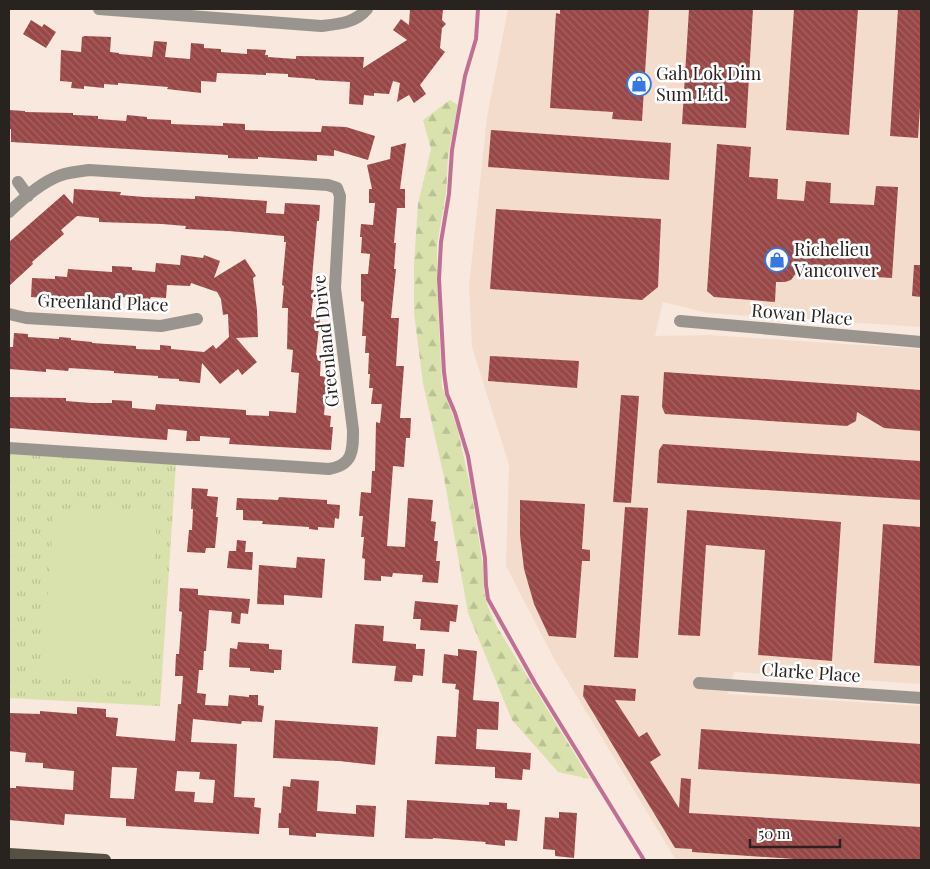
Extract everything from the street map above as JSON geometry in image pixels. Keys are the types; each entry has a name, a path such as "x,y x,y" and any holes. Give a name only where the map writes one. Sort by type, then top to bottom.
{"main road":[{"path":"9,854 106,860"}],"street":[{"path":"98,9 321,26 346,24 362,15 367,9"},
{"name":"Greenland Drive","path":"9,212 53,178 69,172 89,170 328,185 337,188 340,196 335,288 353,430 353,450 348,460 340,467 329,469 9,448"},
{"path":"18,182 28,196"},
{"name":"Greenland Place","path":"9,314 26,318 161,326 197,319"},
{"name":"Rowan Place","path":"680,321 921,342"},
{"name":"Clarke Place","path":"699,683 921,698"}],"shaded area":[{"path":"508,9 921,9 921,327 708,313 663,302 655,336 709,335 921,349 921,684 734,672 728,694 921,706 921,860 676,860 553,657 506,566 509,465 472,347 469,286 487,117"}],"green space":[{"path":"450,100 458,105 448,156 446,193 437,245 442,387 457,427 471,490 483,566 484,592 497,627 590,779 558,772 512,720 468,613 444,477 423,383 414,313 414,264 418,204 431,149 423,120"},
{"path":"9,452 176,463 160,706 9,698"},
{"path":"54,509 157,517 146,682 42,675"}],"building":[{"path":"410,9 443,9 442,20 446,24 442,28 440,48 445,52 420,85 426,94 414,103 409,95 397,102 400,83 393,81 389,94 374,93 374,96 364,95 363,105 349,104 350,82 288,77 288,74 217,73 216,82 201,81 201,93 167,89 168,87 118,83 118,85 104,84 104,88 84,86 84,89 71,88 72,82 60,81 61,50 81,52 82,37 85,36 111,37 110,52 119,54 152,57 154,41 167,42 165,57 190,59 191,43 204,44 204,48 221,49 221,52 247,54 247,49 266,50 265,55 268,55 268,57 296,59 296,56 364,57 363,68 407,40 393,30 401,19 409,25"},
{"path":"560,9 649,9 642,121 612,119 613,112 550,108 556,13 560,14"},
{"path":"689,9 753,9 746,128 682,124"},
{"path":"794,9 858,9 849,135 786,130"},
{"path":"898,9 921,9 921,92 918,138 890,136"},
{"path":"31,20 42,27 44,24 56,32 46,48 23,34"},
{"path":"9,110 73,113 73,115 98,116 98,119 126,121 127,115 147,117 147,119 171,120 171,124 223,126 223,123 245,124 245,130 321,132 322,126 346,127 375,136 368,160 334,150 334,156 317,155 317,161 258,157 258,159 228,158 228,155 11,142"},
{"path":"491,130 671,143 669,180 488,167"},
{"path":"406,143 400,189 405,189 405,208 397,208 394,243 396,243 394,269 396,269 391,318 399,318 396,366 404,366 400,418 411,418 410,438 406,438 404,467 393,466 387,546 405,547 408,498 433,500 431,521 436,522 434,541 438,541 436,561 440,561 438,583 422,582 423,575 393,573 392,577 381,576 381,581 364,580 365,559 362,558 363,516 359,516 361,492 371,493 372,471 375,471 376,422 380,423 382,404 371,404 373,388 369,388 369,353 365,353 366,336 362,336 364,302 361,301 361,274 368,274 370,254 361,253 361,224 373,225 375,203 369,203 369,189 372,189 367,165 390,159 391,147"},
{"path":"717,144 751,147 749,177 778,179 777,199 804,201 806,181 831,183 830,203 874,205 876,186 898,187 892,278 797,272 791,280 776,282 775,302 714,297 707,291"},
{"path":"74,189 121,192 120,195 144,197 195,199 195,196 267,201 266,213 284,214 285,203 320,205 311,290 314,290 311,317 320,318 316,355 321,355 320,376 327,377 324,415 331,416 330,427 333,427 331,450 229,444 230,438 200,436 200,441 186,441 187,431 168,429 167,440 9,428 9,397 66,398 66,401 91,403 112,403 112,400 132,401 132,408 155,410 156,404 246,410 246,415 269,416 269,411 296,413 299,373 291,372 293,350 287,349 288,308 282,308 286,242 284,242 284,236 185,229 186,226 162,224 99,222 99,218 77,216 61,230 64,234 32,262 33,264 9,286 9,242 64,194 73,204"},
{"path":"496,209 661,219 658,287 642,300 490,289"},
{"path":"181,255 203,258 204,255 220,261 214,278 245,259 256,276 253,278 258,337 236,338 257,362 242,375 238,369 220,384 202,363 200,383 158,378 158,376 114,373 114,371 69,368 68,371 46,369 46,372 9,369 9,347 13,347 14,333 28,334 28,337 71,338 71,340 92,343 136,346 136,349 160,350 160,345 171,346 171,349 204,352 213,345 216,349 229,337 228,314 223,315 221,299 217,292 191,283 190,286 167,285 166,298 122,297 122,302 110,301 110,298 79,296 79,301 31,297 32,278 55,279 55,276 67,277 68,269 112,272 112,266 132,267 132,270 155,272 156,263 180,265"},
{"path":"914,265 921,265 921,297 912,296"},
{"path":"490,356 579,361 577,388 488,381"},
{"path":"664,372 921,390 921,431 884,428 857,412 856,421 847,426 665,414 662,407"},
{"path":"621,395 639,396 631,503 613,502"},
{"path":"663,444 921,461 921,500 657,483 659,450"},
{"path":"192,488 208,489 207,496 218,497 215,548 206,548 205,553 187,552 189,530 192,530"},
{"path":"279,497 327,500 327,504 340,505 339,519 335,518 334,528 318,527 318,530 309,529 309,527 262,524 263,521 243,520 243,510 236,510 237,498 278,500"},
{"path":"520,500 585,504 582,549 590,550 590,561 582,561 576,638 549,636 534,604 524,569 520,535"},
{"path":"625,507 648,508 638,658 614,657"},
{"path":"687,510 841,522 832,661 758,655 765,550 706,545 700,636 678,635"},
{"path":"883,524 921,527 921,666 874,663"},
{"path":"237,540 246,541 245,552 253,552 252,570 227,568 229,551 236,551"},
{"path":"297,557 325,559 322,598 284,595 284,605 257,604 259,565 296,568"},
{"path":"180,588 198,589 198,595 250,599 248,614 241,613 240,624 231,623 232,612 209,610 206,651 204,651 203,670 199,670 197,693 206,694 205,705 228,706 229,695 249,697 249,695 258,695 258,705 264,706 262,722 242,721 241,724 193,719 191,742 237,744 234,797 255,798 254,807 261,808 259,834 126,826 126,818 65,814 64,825 9,820 9,788 16,788 16,786 73,790 74,771 43,768 43,763 25,762 26,753 9,751 9,713 40,714 40,711 77,714 77,707 106,709 106,717 118,718 116,736 175,741 178,704 181,704 183,676 175,676 176,654 179,654 182,612 179,611","holes":["112,767 137,768 134,799 110,798","177,771 200,772 199,779 215,780 213,803 194,802 195,792 175,791"]},
{"path":"415,601 458,605 456,622 450,621 449,632 420,630 421,619 413,619"},
{"path":"355,624 384,626 383,641 416,644 416,649 425,649 423,676 413,675 412,682 394,681 396,666 352,663"},
{"path":"238,642 269,644 269,649 282,650 281,670 274,670 274,673 250,671 250,668 229,667 230,648 237,649"},
{"path":"458,649 477,651 473,700 499,702 498,730 477,729 476,749 531,753 530,770 523,769 522,780 495,778 495,767 435,764 437,736 456,737 459,690 455,689 456,684 442,683 444,654 458,656"},
{"path":"584,685 636,689 635,701 615,700 639,737 647,732 661,755 650,762 679,808 681,778 691,779 689,813 921,827 921,860 809,860 692,852 692,849 675,848 583,696"},
{"path":"275,720 378,727 375,765 339,761 273,758"},
{"path":"701,729 921,744 921,784 698,769"},
{"path":"291,779 319,781 317,811 356,814 356,805 376,806 374,837 316,833 316,837 289,835 289,828 278,828 283,786 290,787"},
{"path":"407,800 489,805 489,802 507,803 507,809 520,810 517,841 505,840 505,846 485,844 486,842 405,838"},
{"path":"559,812 577,813 574,858 555,856 555,850 543,849 545,817 559,818"}],"waterway":[{"path":"478,9 476,39 465,76 452,150 449,194 441,242 439,279 447,394 468,456 485,558 488,599 535,683 644,860"}],"place":[{"name":"Gah Lok Dim Sum Ltd.","path":"639,84"},
{"name":"Richelieu Vancouver","path":"777,260"}]}
